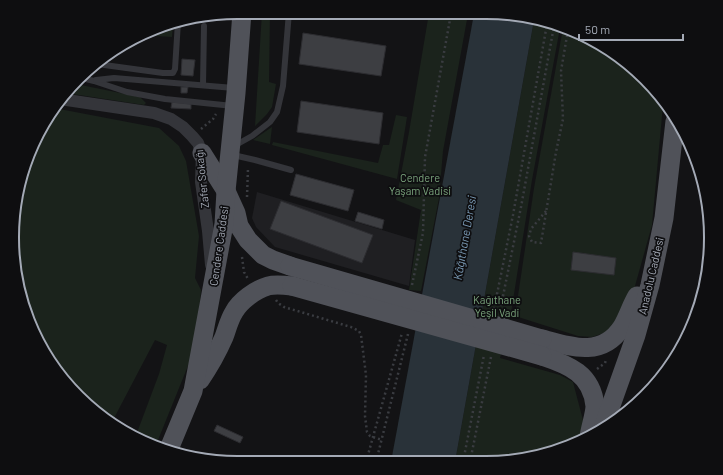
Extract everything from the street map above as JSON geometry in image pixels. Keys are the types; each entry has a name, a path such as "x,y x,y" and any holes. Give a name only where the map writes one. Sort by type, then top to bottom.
{"main road":[{"name":"Cendere Caddesi","path":"171,445 193,391 224,224 242,19"},
{"name":"Anadolu Caddesi","path":"606,419 636,334 650,285 664,218 674,126"},
{"path":"202,153 226,191 236,213 239,226 248,240 263,255 290,266 542,348 584,377 591,390 595,407 591,429"},
{"path":"193,391 216,353 234,311 240,302 267,286 292,286 542,348 587,348 605,343 622,328 633,302 652,271"}],"street":[{"name":"Zafer Sokağı","path":"67,100 154,113 171,119 183,127 198,143 202,153 201,182 209,244 212,291"}],"lane":[{"path":"231,151 270,122 278,112 283,86 288,19"},
{"path":"203,85 204,26"},
{"path":"103,65 173,73 175,69 178,27"},
{"path":"94,81 114,78 203,85 236,97"},
{"path":"87,79 127,92 165,100 236,97"},
{"path":"231,151 255,160 291,170"}],"path":[{"path":"411,292 423,233 425,156 450,19"},
{"path":"492,315 513,215 546,28"},
{"path":"499,318 553,30"},
{"path":"546,211 531,229 529,236 532,242 541,243 563,119 561,71 567,35"},
{"path":"200,129 213,119 217,112"},
{"path":"248,240 242,259 244,272 255,292 259,296 276,299 278,303 284,307 351,327 359,331 361,335 366,375 365,416 368,432 370,436 382,440"},
{"path":"367,456 404,328"},
{"path":"378,456 409,331"},
{"path":"464,456 485,352"},
{"path":"471,456 492,352"}],"shaded area":[{"path":"257,192 415,240 409,286 275,247 256,227 252,218"}],"green space":[{"path":"262,19 270,19 269,82 276,84 272,107 255,126"},
{"name":"Cendere Yaşam Vadisi","path":"428,19 467,19 443,151 439,198 421,291 409,290 421,210 396,200"},
{"name":"Kağıthane Yeşil Vadi","path":"533,24 559,32 532,180 511,313 500,358 560,375 573,382 584,424 581,434 542,449 500,456 456,456"},
{"path":"173,29 172,37 156,35"},
{"path":"562,33 595,48 619,64 650,93 663,109 652,225 635,286 621,321 613,330 592,337 578,336 515,316 534,188"},
{"path":"81,85 140,97 146,103 144,105 72,94"},
{"path":"61,109 159,128 179,146 186,161 199,236 195,278 201,290 196,346 158,440 137,431 159,374 167,345 155,340 114,418 93,402 64,371 48,347 36,321 26,294 23,280 19,252 19,223 26,181 31,167 48,128"},
{"path":"396,115 407,117 397,179 272,145 273,142 378,163 383,145 389,145"},
{"path":"272,127 270,144 253,140"}],"water":[{"name":"Kâğıthane Deresi","path":"473,19 500,19 533,24 456,456 392,456"}],"building":[{"path":"303,33 386,46 381,76 299,64"},
{"path":"182,59 195,60 193,76 181,75"},
{"path":"181,87 188,87 187,93 181,93"},
{"path":"301,101 383,113 379,144 297,132"},
{"path":"172,102 191,104 191,109 171,108"},
{"path":"296,174 354,190 348,211 290,195"},
{"path":"281,201 373,235 362,263 270,229"},
{"path":"358,212 384,220 382,229 355,221"},
{"path":"573,252 616,258 614,275 571,270"},
{"path":"217,425 243,437 240,443 214,431"}]}
